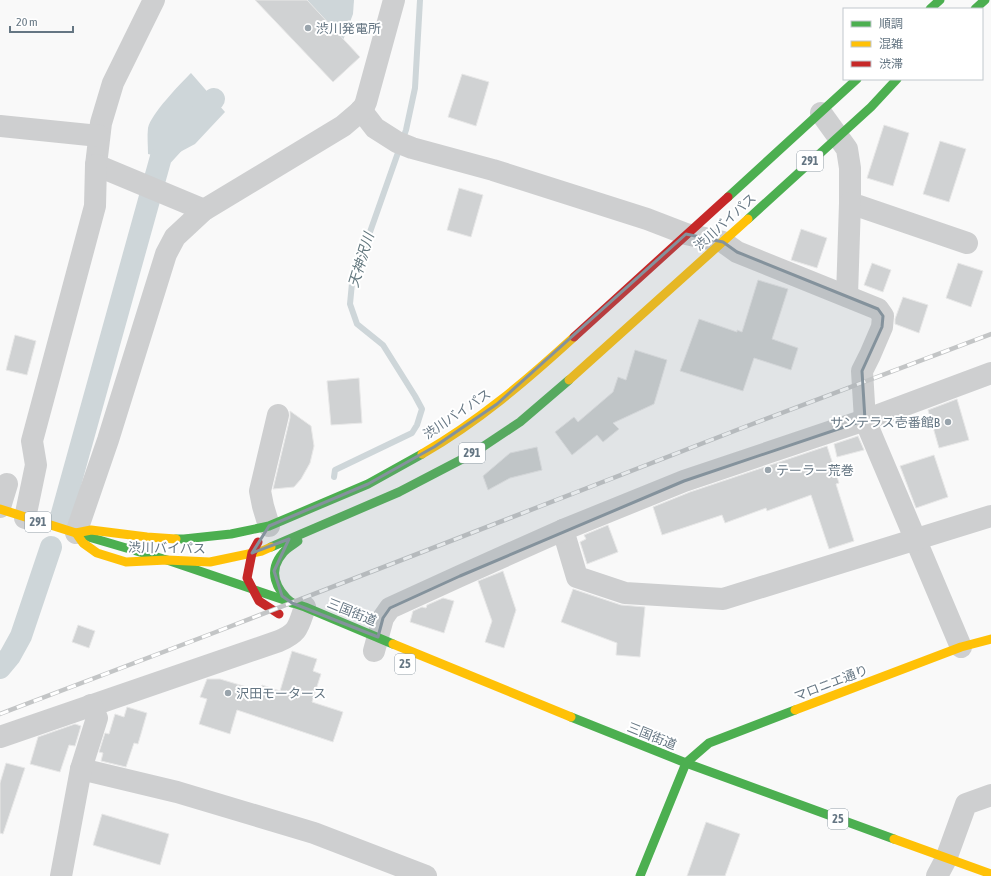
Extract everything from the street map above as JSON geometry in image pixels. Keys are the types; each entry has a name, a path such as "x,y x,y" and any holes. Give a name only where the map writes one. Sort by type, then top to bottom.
{"main road":[{"path":"931,8 940,0"},
{"path":"976,8 985,0"},
{"name":"渋川バイパス","path":"856,80 524,382 466,426 434,447 368,484 269,526 231,534 184,539 147,537 91,530 76,533 83,543 97,553 126,562 167,560 210,562 262,551 399,492 472,454 520,422 723,242 871,107 896,80"},
{"name":"三国街道","path":"10,504 76,533 167,560 252,589 295,615"},
{"path":"269,526 252,553 246,578 259,601 295,615"},
{"path":"295,615 279,590 274,571 281,554 312,530"},
{"path":"126,562 148,569"},
{"name":"三国街道","path":"251,604 295,615 375,648 513,694 942,867 991,874"},
{"name":"マロニエ通り","path":"686,763 709,743 961,647 991,639"},
{"name":"三国街道","path":"588,734 686,763"},
{"path":"640,876 686,763"}],"street":[{"path":"10,504 36,465 32,441 95,206 96,165 101,123 113,83 154,0"},
{"path":"76,533 108,440 166,254 175,237 204,210 344,126 361,110 366,102 394,0"},
{"path":"361,110 375,128 404,145 493,170 686,234 723,242 737,252 878,309 883,316 882,327 862,371 865,420 961,647"},
{"path":"821,113 847,149 850,168 848,296"},
{"path":"0,126 99,136"},
{"path":"96,165 204,210"},
{"path":"850,204 967,243"},
{"path":"375,648 383,618 390,608 563,530 684,481 865,420 991,373"},
{"path":"269,526 260,491 278,415"},
{"path":"563,530 577,577 626,593 723,599 991,516"},
{"path":"0,737 280,641 291,635 297,629 295,615"},
{"path":"61,876 81,769 97,718 91,705"},
{"path":"81,769 177,792 314,833 426,876"},
{"path":"942,867 966,804 991,795"}],"highlighted area":[{"path":"686,234 723,242 737,252 878,309 883,316 882,327 862,371 865,420 684,481 460,576 390,608 383,618 378,637 292,603 282,596 274,571 289,539 252,553 269,526 368,484 434,447 497,404"}],"shaded area":[{"path":"301,0 354,0 353,14 342,43"},
{"path":"191,73 225,112 195,144 180,152 161,157 148,154 148,128 150,122 166,99"}],"building":[{"name":"渋川発電所","path":"255,0 307,0 360,57 333,82"},
{"path":"462,74 489,82 476,126 448,117"},
{"path":"884,125 909,133 893,186 867,178"},
{"path":"940,141 966,149 949,202 923,194"},
{"path":"459,188 483,195 471,237 447,230"},
{"path":"801,229 827,238 817,268 791,260"},
{"path":"872,263 891,270 883,292 864,285"},
{"path":"958,263 983,271 971,307 946,298"},
{"path":"758,280 788,289 772,339 798,348 791,370 754,358 743,391 680,371 699,319 737,332 737,330 742,332"},
{"path":"903,297 928,305 919,333 895,324 895,319"},
{"path":"15,335 36,341 27,375 6,370"},
{"path":"635,350 667,360 654,404 613,423 619,429 603,442 597,435 572,455 555,432 574,417 578,422 613,392 618,377 626,380"},
{"path":"359,378 362,423 331,425 327,381"},
{"name":"サンテラス壱番館B","path":"957,399 969,440 939,448 928,410"},
{"path":"290,411 311,426 314,446 310,463 301,479 294,487 273,489 290,418"},
{"path":"858,436 864,450 837,457 834,444"},
{"path":"827,446 839,483 836,484 854,541 829,549 811,495 767,511 766,508 725,523 722,515 662,535 653,507 690,492"},
{"path":"537,447 542,470 510,478 488,490 483,476 510,453"},
{"path":"934,455 948,497 916,508 900,466"},
{"path":"608,525 618,552 587,564 580,542 586,539 584,535"},
{"path":"503,571 516,610 504,648 485,642 492,621 478,581"},
{"path":"573,589 621,605 645,607 640,657 616,655 617,643 561,622"},
{"path":"443,598 454,601 444,633 410,622 413,611 422,607 426,608 427,605"},
{"path":"78,625 95,631 89,648 72,642"},
{"path":"292,651 317,659 313,671 321,674 312,702 343,712 333,742 237,710 230,734 199,724 207,699 200,697 207,679 220,679 260,691 262,685 280,691"},
{"path":"127,707 147,713 138,744 134,743 126,767 101,761 103,753 99,752 105,733 109,734 115,714 124,717"},
{"path":"75,724 81,726 75,746 69,745 60,772 30,764 38,737"},
{"path":"6,763 25,768 3,834 0,833 0,783"},
{"path":"102,814 169,834 160,865 93,845"},
{"path":"706,822 740,834 725,876 687,876"}],"waterway":[{"name":"天神沢川","path":"334,477 335,470 412,433 417,425 422,409 383,345 357,324 350,304 352,283 406,130 415,88 420,0"},
{"path":"61,517 161,157 214,99"},
{"path":"0,668 10,656 21,636 51,547"}],"railway":[{"path":"0,714 742,428 991,334"}],"traffic: fast":[{"path":"931,8 940,0"},
{"path":"976,8 985,0"},
{"path":"728,197 856,80"},
{"path":"748,219 871,107 896,80"},
{"path":"271,547 399,492 472,454 520,422 569,380"},
{"path":"176,539 231,534 269,526 368,484 422,454"},
{"path":"82,535 167,560 305,607 393,644"},
{"path":"292,603 286,598 278,586 275,567 283,553 298,541"},
{"path":"640,876 686,763 709,743 795,710"},
{"path":"571,717 686,763 894,839"}],"traffic: slow":[{"path":"569,380 748,219"},
{"path":"422,454 443,442 501,400 574,337"},
{"path":"0,509 76,533 91,530 176,539"},
{"path":"76,533 83,543 97,553 126,562 167,560 210,562 262,551 271,547"},
{"path":"795,710 961,647 991,639"},
{"path":"393,644 571,717"},
{"path":"894,839 991,874"}],"traffic: jam":[{"path":"574,337 728,197"},
{"path":"258,542 252,553 247,578 259,601 279,614"}],"place":[{"name":"渋川発電所","path":"308,28"},
{"name":"サンテラス壱番館B","path":"948,422"},
{"name":"テーラー荒巻","path":"768,470"},
{"name":"沢田モータース","path":"228,693"}]}
